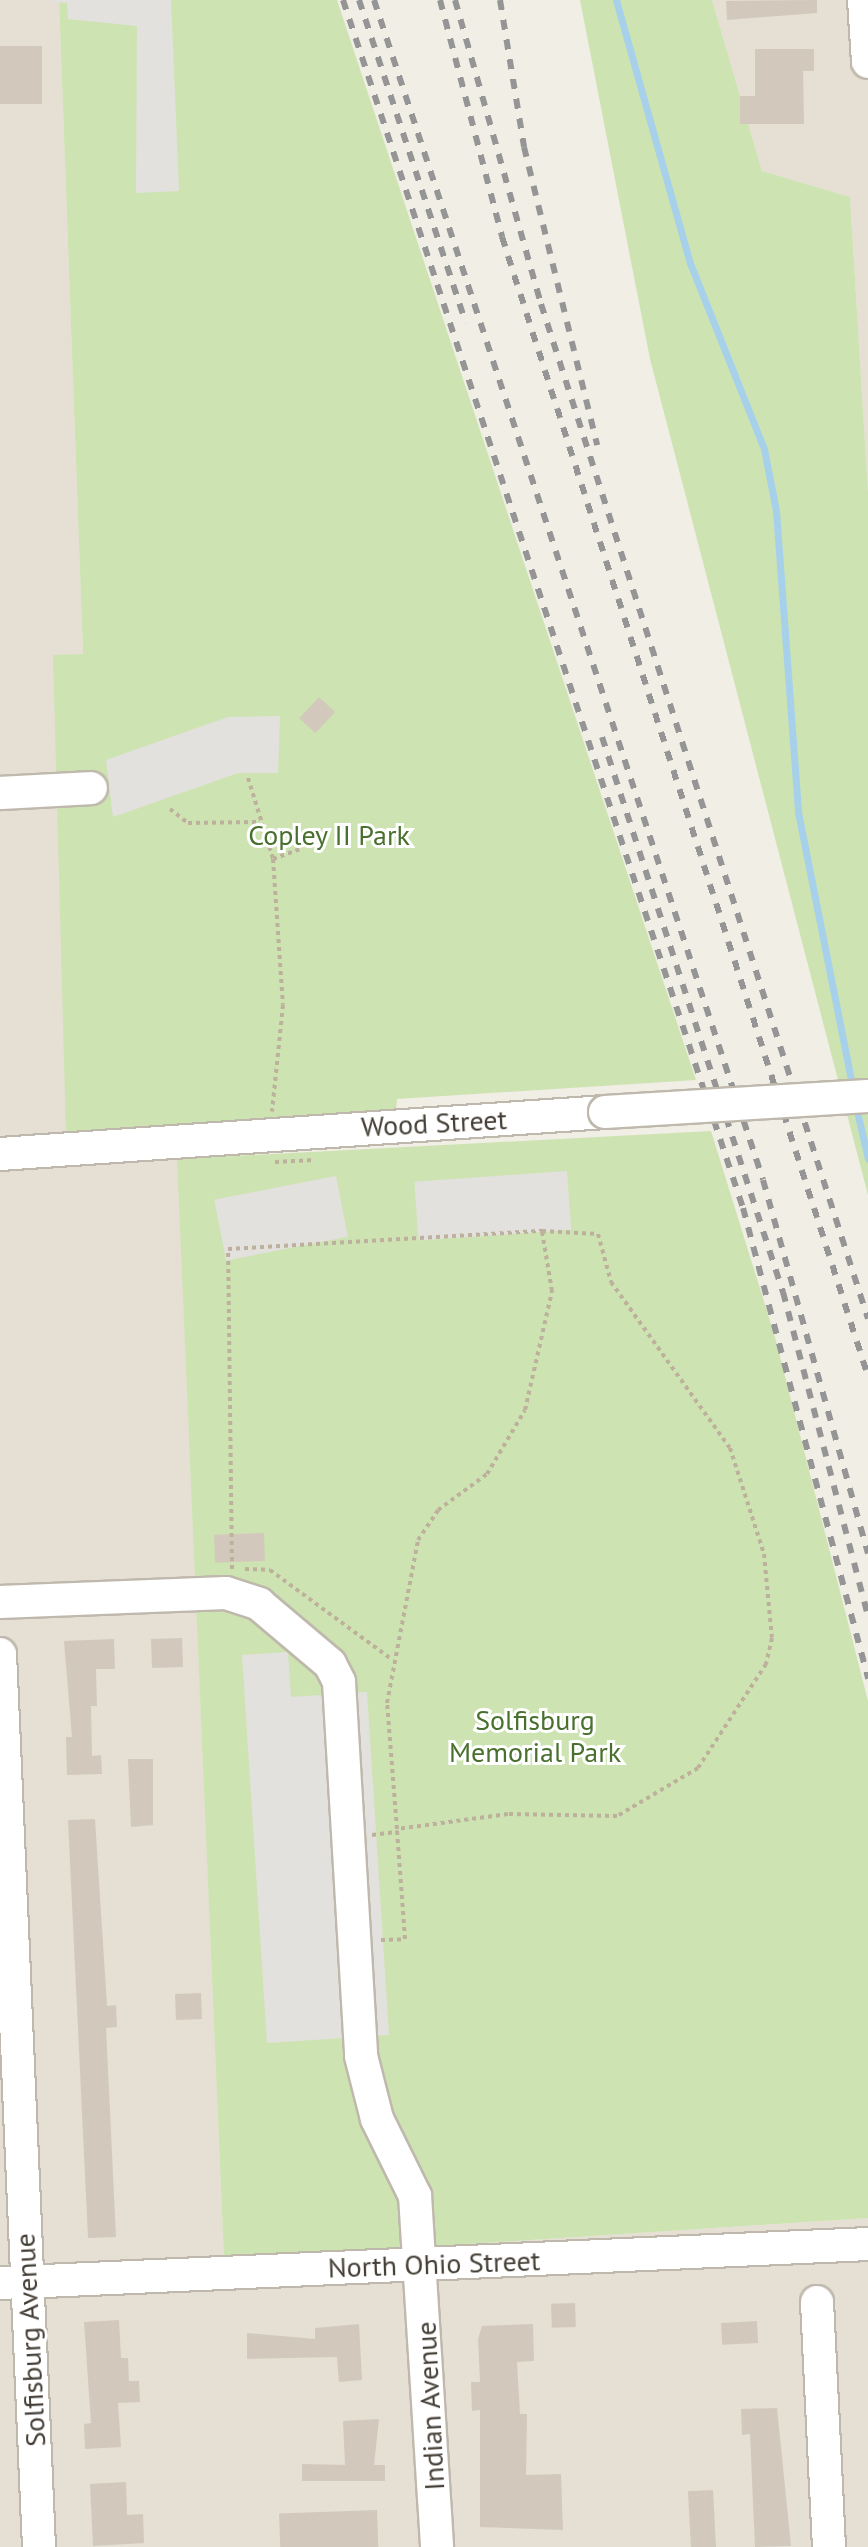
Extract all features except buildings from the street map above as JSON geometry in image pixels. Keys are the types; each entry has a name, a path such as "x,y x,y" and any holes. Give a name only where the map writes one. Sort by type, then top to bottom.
{"street":[{"path":"864,0 868,62"},
{"path":"0,793 91,788"},
{"name":"Wood Street","path":"0,1154 868,1096"},
{"name":"Indian Avenue","path":"0,1602 226,1593 259,1604 330,1664 339,1682 365,2084 415,2196 423,2265 437,2547"},
{"name":"Solfisburg Avenue","path":"0,1654 13,2282 39,2547"},
{"name":"North Ohio Street","path":"13,2282 868,2244"},
{"path":"817,2302 829,2547"}],"path":[{"path":"248,778 273,859 283,1005 272,1118"},
{"path":"170,809 188,823 260,822"},
{"path":"273,859 301,849"},
{"path":"232,1562 228,1249 542,1231 598,1234 611,1282 730,1448 764,1554 769,1651 746,1703 698,1768 617,1816 508,1814 397,1829"},
{"path":"354,1942 405,1939 390,1658 418,1540 438,1510 487,1474 525,1410 552,1291 542,1231"},
{"path":"232,1569 270,1570 390,1658"}],"shaded area":[{"path":"0,0 59,0 83,654 53,656 176,1127 224,2260 868,2218 868,2547 0,2547"},
{"path":"34,0 171,0 179,191 136,193 137,26 68,19 67,3"},
{"path":"712,0 868,0 868,492 850,197 762,171"},
{"path":"280,716 278,773 238,773 113,817 106,760 228,717"},
{"path":"567,1171 571,1230 418,1241 414,1182"},
{"path":"336,1176 348,1237 226,1261 214,1200"},
{"path":"288,1652 291,1697 367,1692 389,2035 267,2043 242,1655"}],"green space":[{"name":"Copley II Park","path":"59,0 337,0 696,1080 397,1099 396,1111 66,1135 53,655 83,654"},
{"path":"580,0 712,0 762,171 850,197 868,492 868,1195 650,359"},
{"name":"Solfisburg Memorial Park","path":"711,1131 775,1337 868,1701 868,2218 224,2260 177,1159"}],"waterway":[{"path":"616,0 690,263 764,449 776,511 798,812 853,1091"},
{"path":"856,1107 868,1159"}],"railway":[{"path":"343,0 743,1208 868,1679"},
{"path":"359,0 466,323"},
{"path":"374,0 763,1180 868,1554"},
{"path":"440,0 502,237 868,1376"},
{"path":"455,0 541,304 868,1319"},
{"path":"500,0 524,147 597,445"},
{"path":"602,737 783,1292 868,1615"}]}
